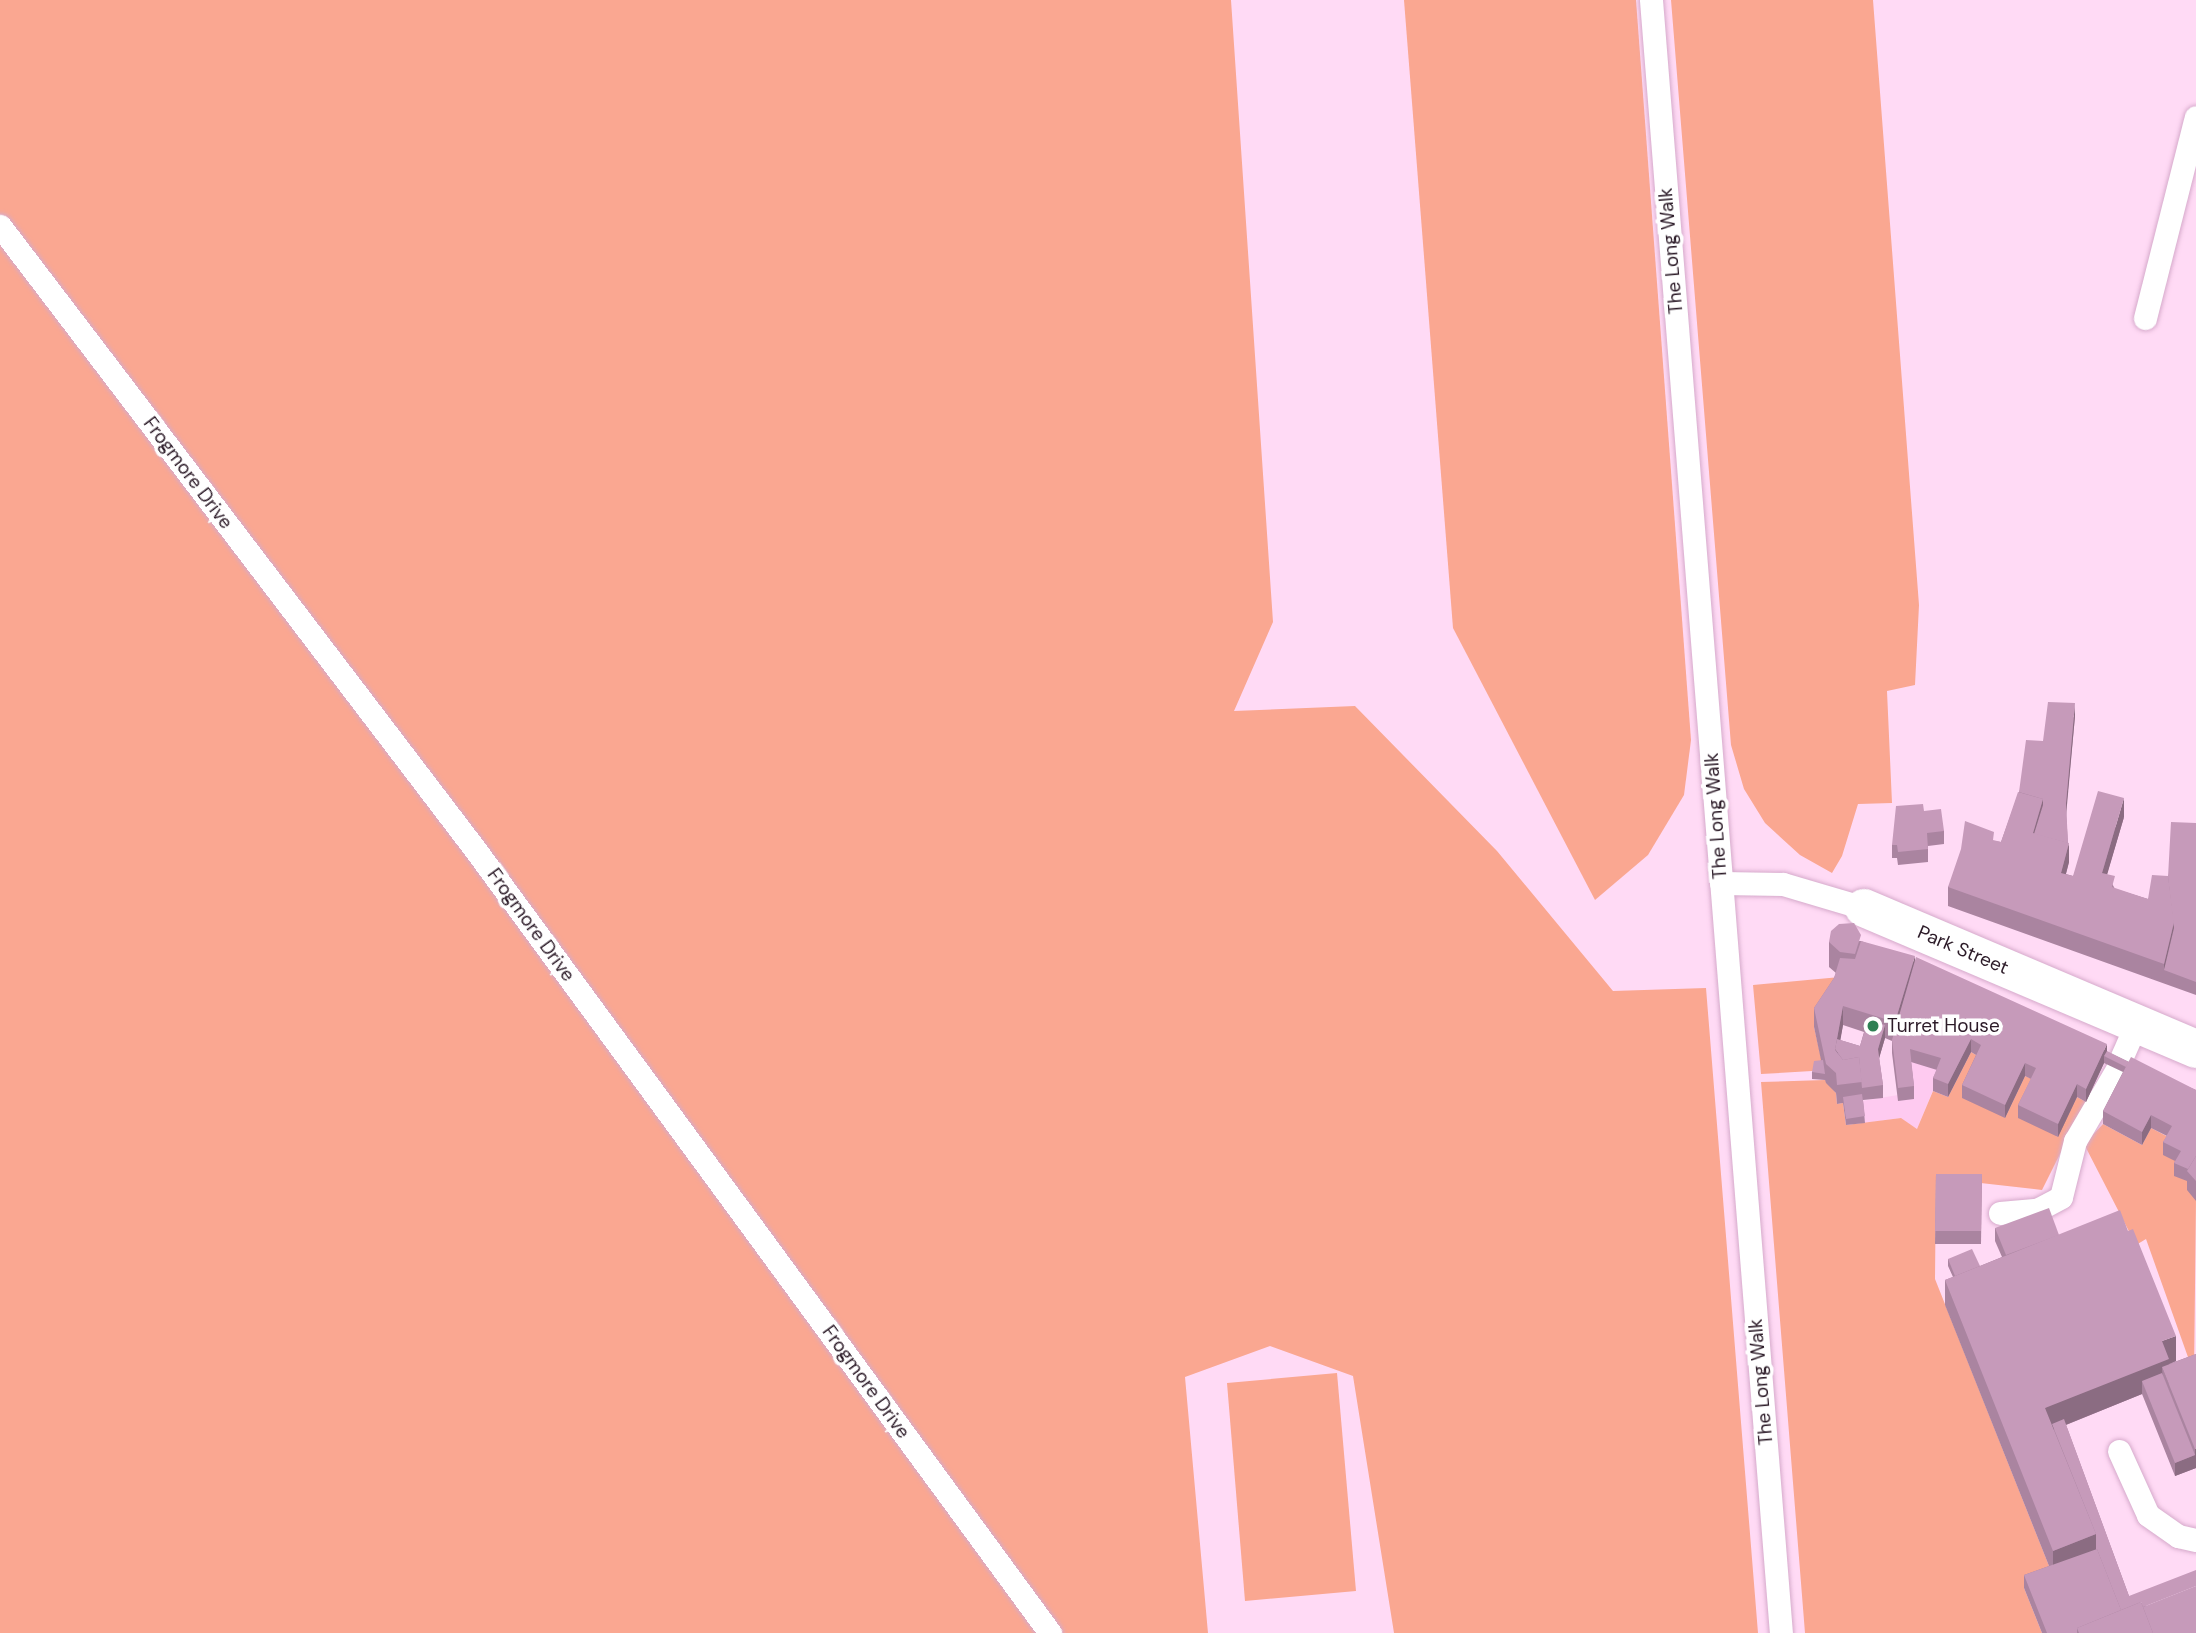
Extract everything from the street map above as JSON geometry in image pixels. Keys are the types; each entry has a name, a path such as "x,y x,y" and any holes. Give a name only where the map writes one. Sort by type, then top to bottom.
{"street":[{"name":"Park Street","path":"1864,908 2196,1049"}],"lane":[{"name":"The Long Walk","path":"1651,0 1782,1633"},
{"path":"2145,318 2196,117"},
{"name":"Frogmore Drive","path":"0,226 477,852 1050,1633"},
{"name":"Park Street","path":"1721,883 1783,884 1864,908"},
{"path":"2000,1213 2037,1210 2061,1197 2075,1141 2118,1066 2137,1022"},
{"path":"2119,1451 2148,1515 2178,1536 2196,1541"}],"shaded area":[{"path":"0,0 1231,0 1273,622 1234,711 1355,706 1497,851 1613,991 1706,988 1758,1633 1394,1633 1353,1376 1270,1346 1185,1377 1208,1633 0,1633"},
{"path":"1404,0 1636,0 1691,740 1684,795 1648,855 1595,900 1453,628"},
{"path":"1671,0 1873,0 1919,605 1915,685 1887,691 1892,803 1858,804 1842,856 1832,873 1800,855 1765,823 1744,789 1731,745"},
{"path":"1916,970 1973,994 1917,1129 1900,1118 1865,1123 1862,1101 1898,1095 1892,1053"},
{"path":"1840,977 1814,1027 1823,1066 1812,1071 1761,1074 1753,985"},
{"path":"1971,1052 1981,1058 2005,1118 2025,1076 2036,1081 2057,1137 2077,1097 2086,1102 2042,1190 1936,1178 1935,1279 2053,1576 2024,1588 2042,1633 1805,1633 1761,1082 1825,1080 1836,1093 1837,1104 1843,1103 1846,1125 1901,1118 1917,1129 1933,1091 1948,1097"},
{"path":"2103,1124 2142,1145 2151,1128 2172,1139 2192,1184 2196,1200 2194,1374 2146,1239 2136,1245 2084,1144"},
{"path":"1337,1373 1356,1591 1245,1601 1227,1383"}],"building":[{"path":"2048,702 2075,703 2066,803 2068,843 2034,834 2043,799 2019,792 2026,740 2043,741"},
{"path":"2098,791 2124,798 2102,873 2115,876 2112,887 2148,899 2152,875 2168,876 2174,922 2164,964 1948,887 1961,849 1965,821 1994,832 1993,840 2001,842 2018,792 2043,799 2033,833 2069,843 2061,873 2073,876"},
{"path":"1923,804 1924,811 1941,809 1944,831 1927,833 1928,849 1898,852 1897,845 1892,845 1896,806"},
{"path":"2171,822 2196,823 2196,982 2164,970 2174,928 2168,877"},
{"path":"1854,923 1861,935 1855,954 1840,952 1829,942 1831,931 1839,924"},
{"name":"Turret House","path":"1861,941 1915,956 1895,1022 1843,1006 1835,1050 1843,1060 1859,1057 1862,1082 1837,1085 1836,1073 1826,1064 1814,1008 1834,978 1840,958 1855,959"},
{"path":"1916,957 2107,1044 2086,1089 2077,1084 2058,1124 2018,1105 2036,1068 2025,1063 2005,1105 1962,1085 1981,1045 1971,1039 1948,1084 1933,1078 1941,1058 1910,1049 1914,1086 1898,1088 1892,1040"},
{"path":"1868,1020 1885,1025 1878,1049 1883,1085 1862,1088 1859,1057 1843,1060 1835,1049 1837,1039 1860,1046"},
{"path":"2107,1051 2129,1062 2126,1067 2104,1056"},
{"path":"2131,1057 2196,1090 2196,1156 2188,1169 2174,1163 2181,1151 2163,1142 2172,1126 2151,1115 2142,1132 2103,1111"},
{"path":"1823,1060 1825,1074 1812,1072 1814,1061"},
{"path":"1862,1094 1865,1116 1846,1119 1843,1097"},
{"path":"2196,1156 2196,1181 2187,1171"},
{"path":"1936,1174 1982,1174 1981,1231 1935,1231"},
{"path":"2049,1208 2059,1235 2006,1255 1995,1228"},
{"path":"2120,1210 2128,1231 2133,1229 2176,1336 2162,1341 2169,1359 2045,1408 2096,1534 2053,1551 1945,1280"},
{"path":"1972,1249 1980,1266 1955,1276 1948,1259"},
{"path":"2196,1354 2196,1449 2195,1449 2162,1367"},
{"path":"2162,1373 2195,1455 2175,1463 2142,1381"},
{"path":"2064,1419 2129,1596 2196,1570 2196,1586 2143,1607 2141,1602 2121,1610 2096,1549 2096,1534 2052,1424"},
{"path":"2097,1549 2121,1610 2077,1628 2077,1633 2047,1633 2024,1575"},
{"path":"2196,1586 2196,1633 2153,1633 2143,1607"},
{"path":"2141,1602 2153,1633 2079,1633 2077,1628"}],"place":[{"name":"Turret House","path":"1873,1026"}]}
